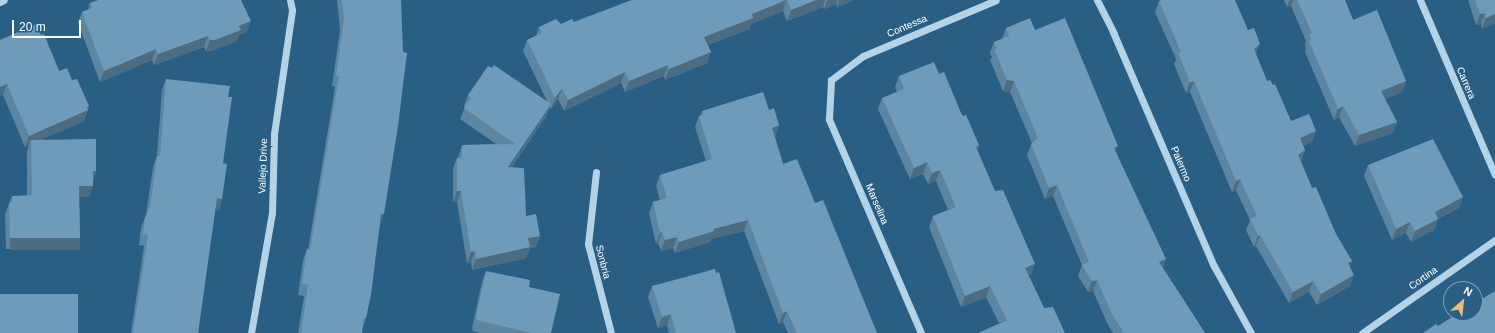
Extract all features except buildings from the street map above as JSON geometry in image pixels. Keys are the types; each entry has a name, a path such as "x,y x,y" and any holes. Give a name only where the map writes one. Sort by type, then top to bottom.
{"street":[{"path":"0,2 4,0"},
{"name":"Vallejo Drive","path":"251,333 272,213 274,134 292,10 290,0"},
{"name":"Contessa","path":"831,80 863,56 996,0"},
{"name":"Palermo","path":"1097,0 1113,32 1214,266 1252,333"},
{"name":"Carrera","path":"1420,0 1495,175"},
{"name":"Marselina","path":"831,80 829,119 921,333"},
{"name":"Sonbria","path":"596,172 588,244 611,333"},
{"name":"Cortina","path":"1362,333 1495,240"}]}
